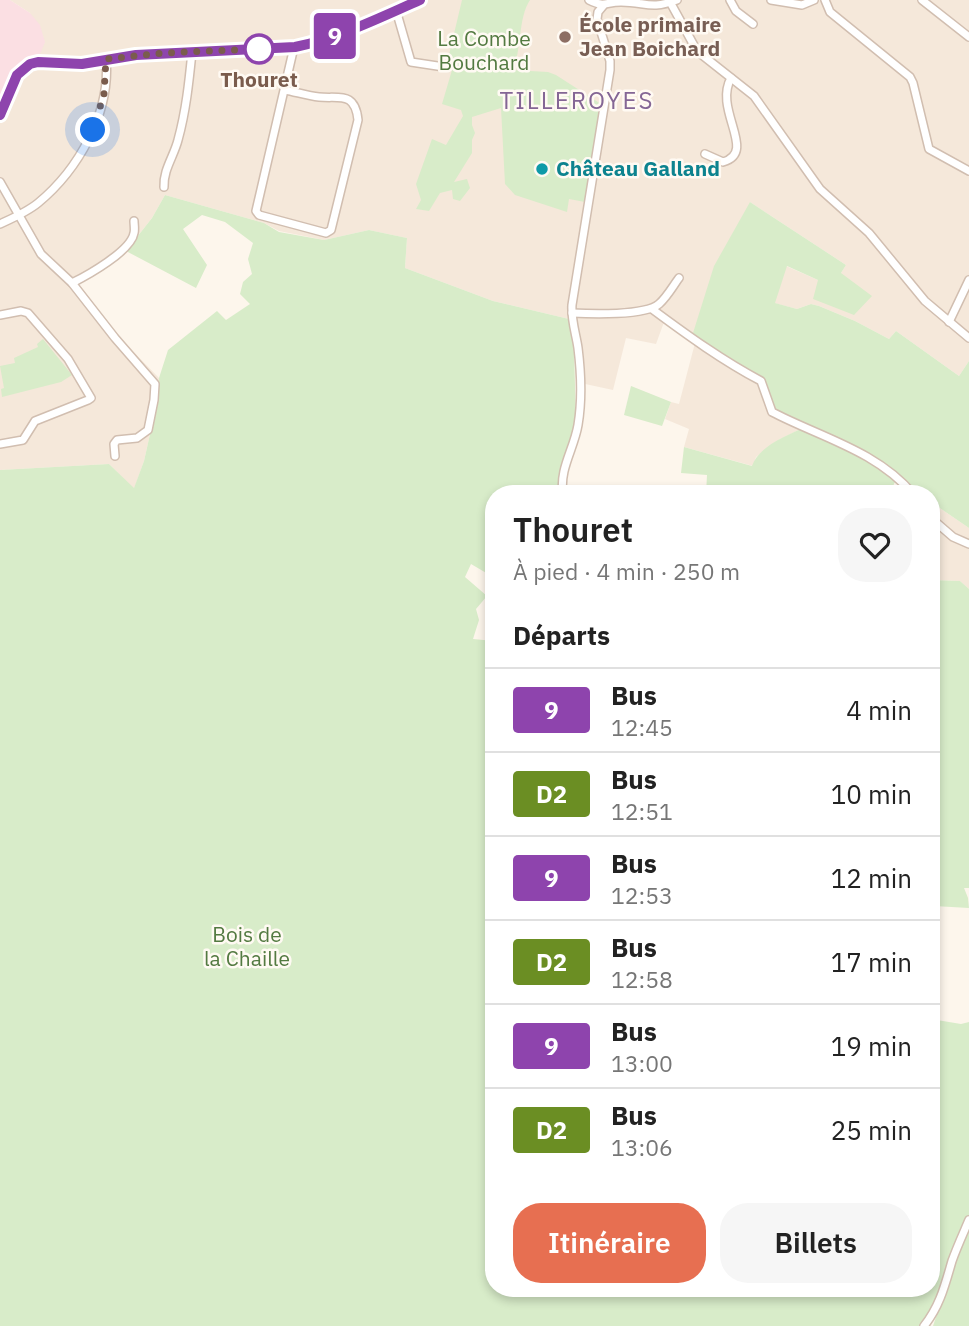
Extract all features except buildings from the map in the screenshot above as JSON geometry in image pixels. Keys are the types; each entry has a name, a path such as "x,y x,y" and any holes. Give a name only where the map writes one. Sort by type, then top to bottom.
{"street":[{"path":"0,115 17,75 30,64 46,61 82,64 136,55 295,47 350,31 420,0"},
{"path":"589,0 603,6 622,2 651,7 672,1 697,51 758,100 820,189 869,233 925,301 969,338"},
{"path":"730,0 736,11 752,24"},
{"path":"771,0 802,5 814,0"},
{"path":"824,0 830,12 910,77 929,149 969,171"},
{"path":"922,0 969,37"},
{"path":"561,485 564,466 579,424 578,360 572,313 610,70 610,61 597,19 603,6"},
{"path":"396,10 411,62 444,67"},
{"path":"285,90 320,97 342,96 348,99 357,112 358,120 334,219 331,230 326,233 270,219 257,213 285,90 295,47"},
{"path":"164,187 163,177 177,144 187,105 192,52"},
{"path":"0,224 37,204 80,154 93,130 104,94 106,59"},
{"path":"705,154 723,162 731,159 737,152 738,145 727,112 725,90 731,78"},
{"path":"0,183 47,261 72,283 155,384 148,430 137,438 117,440 114,444 115,456"},
{"path":"72,283 117,255 135,231 134,221"},
{"path":"572,313 604,315 652,309 679,278"},
{"path":"949,322 969,279"},
{"path":"652,309 725,362 761,381 772,412 874,459 904,485"},
{"path":"0,315 20,311 28,313 68,359 91,397 35,421 23,440 0,444"},
{"path":"940,526 953,537 969,544"},
{"path":"924,1326 936,1312 953,1258 969,1220"}],"shaded area":[{"path":"0,0 10,0 30,13 40,25 45,42 40,54 17,66 0,103"},
{"path":"10,0 969,0 969,361 959,376 896,331 889,339 819,306 811,304 797,309 774,303 786,266 818,280 841,273 846,265 750,202 765,382 774,410 805,427 780,439 756,457 753,466 684,447 689,429 665,419 671,402 679,404 695,343 664,322 656,344 626,338 613,390 576,382 569,319 493,301 405,268 407,238 369,230 324,240 279,231 264,223 165,195 152,218 126,251 78,283 121,339 159,378 157,403 144,461 134,489 109,464 0,470 0,103 17,66 40,54 30,13"},
{"path":"940,508 969,528 969,589 960,581 940,580"}],"green space":[{"name":"La Combe Bouchard","path":"462,0 530,0 524,15 513,70 556,75 601,104 585,202 569,199 567,212 515,195 505,184 501,108 472,117 475,133 472,153 454,182 467,179 470,188 460,201 453,199 452,190 440,193 429,211 416,209 421,200 416,184 432,139 446,145 463,116 461,110 442,104 452,70 448,59"},
{"name":"Bois de la Chaille","path":"165,195 264,223 279,232 324,240 369,230 407,238 405,268 493,301 569,319 574,347 576,424 563,485 485,485 485,572 471,564 465,577 485,594 485,598 476,609 479,620 473,639 485,640 485,1297 940,1297 940,1020 961,1024 969,1022 969,1326 933,1326 938,1311 920,1326 0,1326 0,470 109,464 134,488 144,461 157,403 159,378 168,350 217,311 226,320 250,304 240,294 243,282 252,274 248,259 253,243 225,222 202,215 183,229 207,265 196,288 126,251 152,218"},
{"path":"750,202 846,265 841,273 872,296 854,315 813,299 818,280 787,266 775,303 797,309 811,304 819,306 889,339 896,331 959,376 969,361 969,528 940,508 940,485 910,485 898,475 894,485 706,485 707,475 681,473 684,447 752,466 767,447 805,427 774,410 765,382 728,360 693,333 714,266"},
{"path":"43,339 72,375 61,382 2,397 1,389 4,388 0,366 15,363 14,358 38,347 37,344"},
{"path":"631,386 671,402 662,426 624,415"},
{"path":"940,580 960,581 969,589 969,888 964,888 969,908 940,906"}],"bus line":[{"name":"9","path":"0,115 17,75 30,64 46,61 82,64 136,55 295,47 350,31 420,0"}],"place":[{"name":"École primaire Jean Boichard","path":"565,37"},
{"name":"Thouret","path":"259,49"},
{"name":"Château Galland","path":"542,169"}],"district":[{"name":"TILLEROYES","path":"577,101"}],"route":[{"path":"93,130 104,94 106,59 163,53 259,49"}]}
